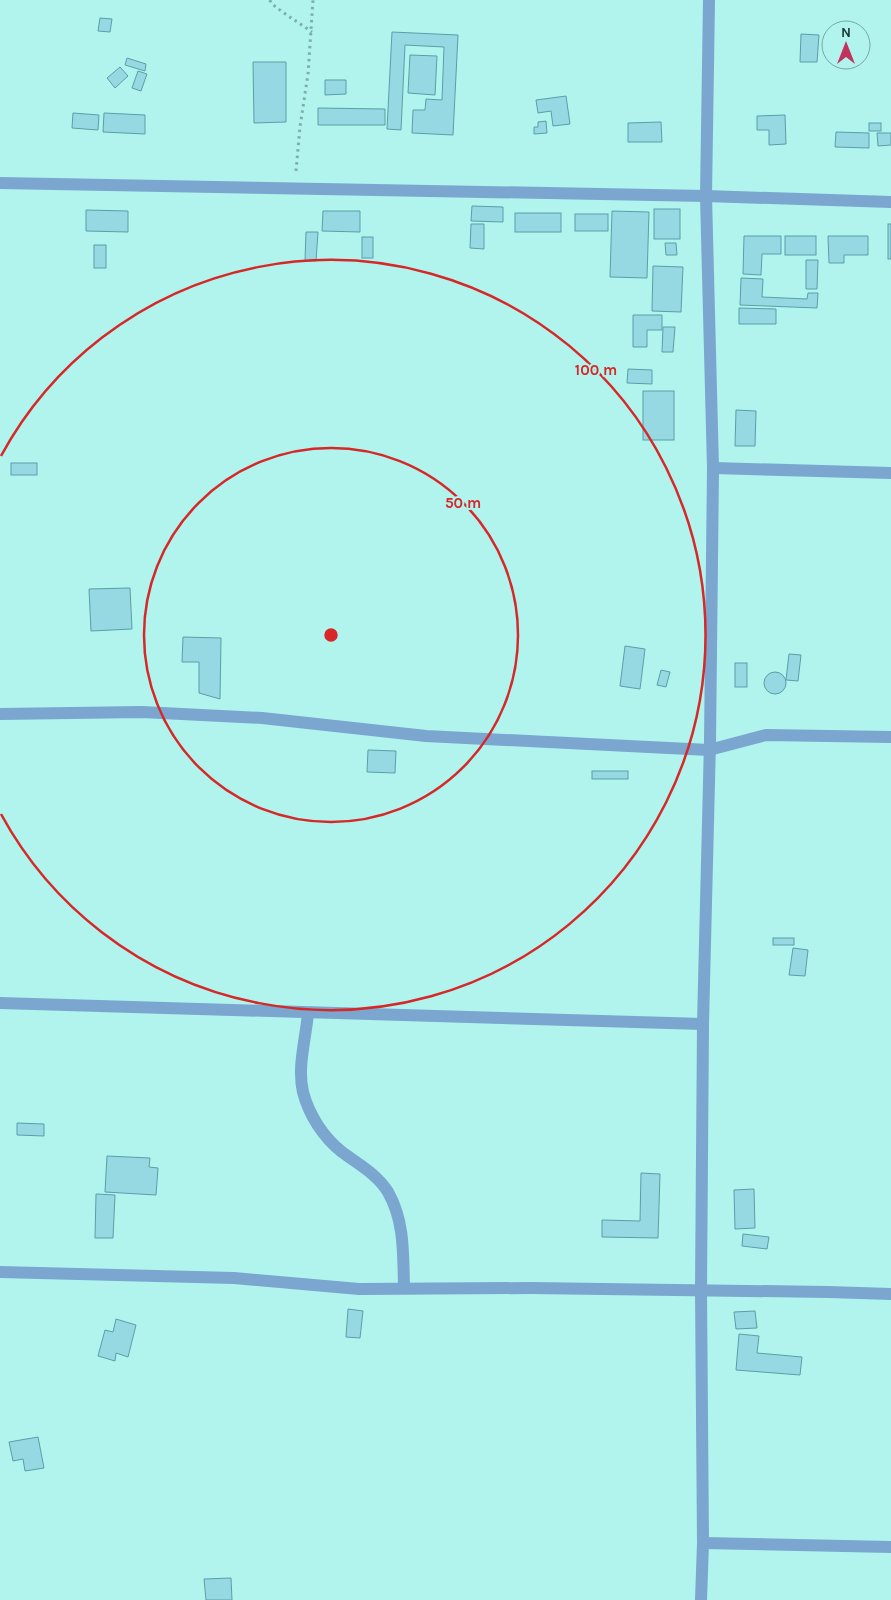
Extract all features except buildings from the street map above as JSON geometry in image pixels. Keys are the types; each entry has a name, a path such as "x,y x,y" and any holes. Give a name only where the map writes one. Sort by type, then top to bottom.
{"street":[{"path":"701,1600 703,1543 701,1290 703,1024 713,468 706,196 709,0"},
{"path":"0,183 706,196 891,202"},
{"path":"713,468 891,473"},
{"path":"0,714 142,712 262,718 435,736 709,750 766,735 891,737"},
{"path":"0,1003 703,1024"},
{"path":"308,1012 301,1076 303,1092 308,1107 322,1132 341,1151 367,1169 387,1191 399,1216 403,1244 404,1288"},
{"path":"0,1272 234,1278 359,1289 532,1288 891,1294"},
{"path":"703,1543 891,1547"}],"path":[{"path":"270,0 285,16 312,32"},
{"path":"293,188 308,74 314,0"}]}
